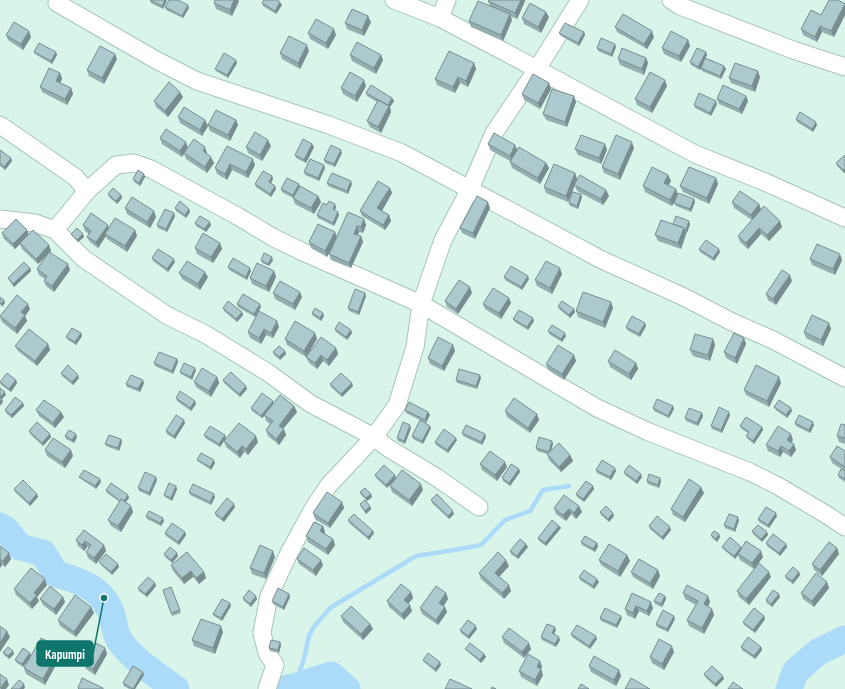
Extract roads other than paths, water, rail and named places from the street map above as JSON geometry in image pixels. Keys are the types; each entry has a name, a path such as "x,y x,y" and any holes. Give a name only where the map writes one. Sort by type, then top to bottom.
{"street":[{"path":"394,0 440,18 695,154 766,182 845,218"},
{"path":"440,18 447,0"},
{"path":"267,689 275,665 267,653 262,633 269,596 312,509 329,484 374,437 397,405 415,347 421,304 443,240 470,189 494,133 537,69 580,0"},
{"path":"671,0 680,6 787,47 845,67"},
{"path":"58,3 156,60 197,81 329,125 395,151 470,189 602,260 684,297 730,321 773,340 845,378"},
{"path":"0,125 75,177 87,192"},
{"path":"55,230 87,192 116,165 134,164 151,168 286,244 421,304 597,408 649,432 757,476 791,494 845,527"},
{"path":"0,219 35,223 55,230 84,259 162,312 206,334 261,368 311,404 374,437 388,448 436,477 479,507"}],"waterway":[{"path":"294,687 304,659 309,636 313,628 330,608 416,556 481,545 505,520 530,511 543,490 569,486"},
{"path":"0,526 5,529 20,547 43,553 56,574 83,583 98,593 109,609 116,634 122,644 140,663 176,689"},
{"path":"789,689 795,672 818,652 845,639"},
{"path":"285,689 331,675 347,689"}],"place":[{"name":"Kapumpi","path":"104,598"}]}
